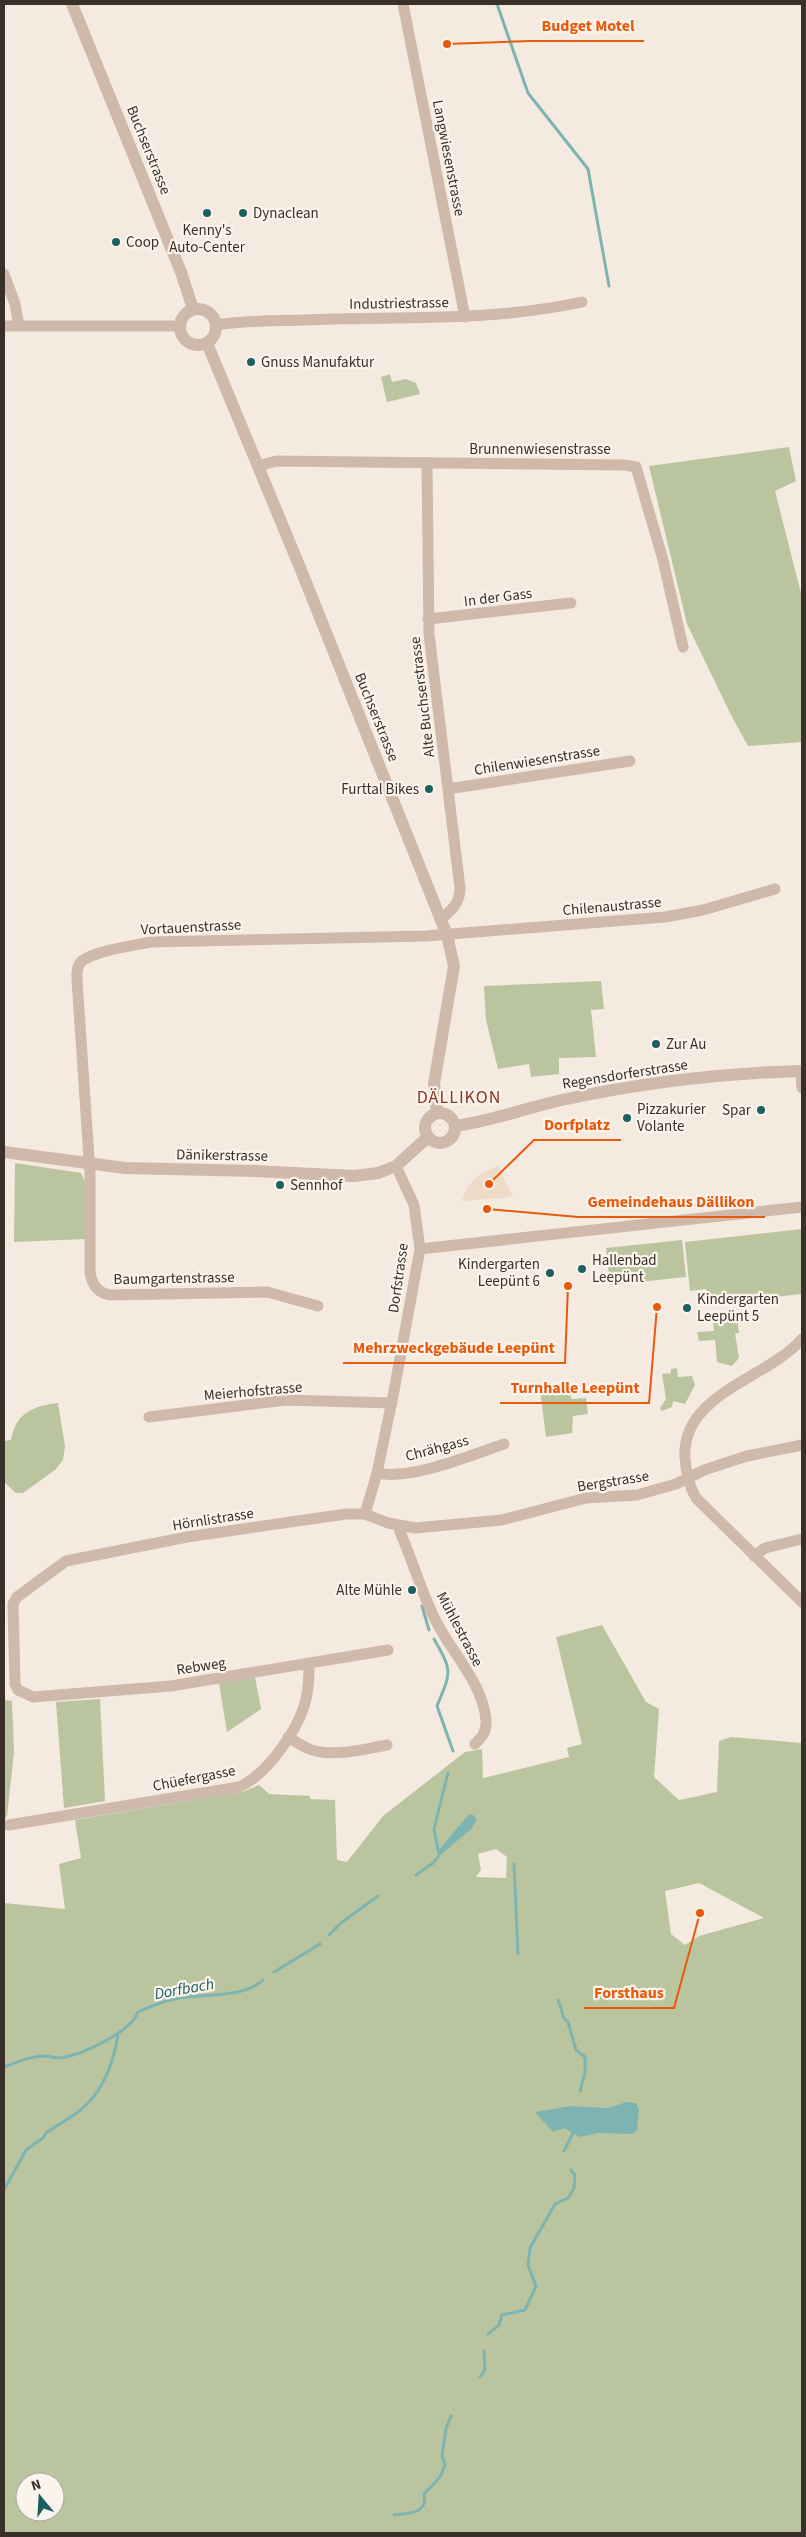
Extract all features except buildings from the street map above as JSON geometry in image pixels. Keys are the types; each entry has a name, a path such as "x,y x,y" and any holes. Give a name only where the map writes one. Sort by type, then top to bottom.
{"street":[{"name":"Buchserstrasse","path":"72,4 181,272 193,309"},
{"name":"Langwiesenstrasse","path":"404,4 464,317"},
{"path":"4,274 16,304 19,326"},
{"name":"Industriestrasse","path":"217,325 231,322 464,317 542,310 582,302"},
{"path":"199,308 211,314 217,325 214,336 207,343 201,345 188,343 183,338 180,326 184,316 193,309 199,308"},
{"path":"4,326 180,326"},
{"name":"Buchserstrasse","path":"207,343 259,466 447,935 454,966 437,1062 434,1091 437,1113"},
{"name":"Brunnenwiesenstrasse","path":"259,466 276,462 625,465 636,467 662,560 683,647"},
{"name":"Alte Buchserstrasse","path":"428,463 428,619 458,862 460,897 453,908 441,919"},
{"name":"In der Gass","path":"428,619 571,603"},
{"name":"Chilenwiesenstrasse","path":"448,790 630,762"},
{"name":"Chilenaustrasse","path":"447,935 665,917 703,910 775,889"},
{"name":"Vortauenstrasse","path":"89,1163 77,980 78,967 82,961 113,950 151,942 447,935"},
{"path":"801,1071 802,1088"},
{"name":"Regensdorferstrasse","path":"455,1126 562,1100 634,1087 733,1074 801,1071"},
{"path":"437,1113 448,1116 455,1126 453,1135 446,1142 436,1143 428,1138 425,1123 437,1113"},
{"name":"Dänikerstrasse","path":"4,1152 125,1168 254,1171 354,1176 378,1173 396,1166 428,1138"},
{"name":"Baumgartenstrasse","path":"89,1163 90,1273 93,1282 103,1294 267,1292 318,1306"},
{"name":"Dorfstrasse","path":"365,1514 377,1473 392,1403 420,1249 414,1205 396,1166"},
{"path":"420,1249 802,1206"},
{"path":"802,1339 784,1357 705,1406 694,1422 684,1445 688,1478 696,1498 802,1602"},
{"name":"Meierhofstrasse","path":"148,1418 286,1400 392,1403"},
{"name":"Chrähgass","path":"377,1473 394,1475 439,1466 504,1444"},
{"name":"Bergstrasse","path":"365,1514 373,1519 399,1526 438,1527 502,1520 586,1498 637,1495 747,1456 802,1444"},
{"name":"Hörnlistrasse","path":"18,1690 14,1677 13,1604 17,1597 66,1561 187,1537 330,1516 365,1514"},
{"name":"Mühlestrasse","path":"399,1526 432,1614 481,1700 486,1730 483,1737 475,1744"},
{"path":"754,1556 765,1548 802,1539"},
{"name":"Rebweg","path":"18,1690 33,1697 138,1689 309,1664 388,1650"},
{"name":"Chüefergasse","path":"9,1825 238,1787 260,1774 288,1737 306,1700 309,1664"},
{"path":"288,1737 308,1749 317,1751 339,1752 387,1745"}],"green space":[{"path":"390,374 392,382 406,379 416,383 420,394 387,402 381,377"},
{"path":"789,447 796,481 775,491 802,597 802,742 748,746 687,624 649,466"},
{"path":"601,981 604,1009 591,1010 596,1057 559,1058 559,1074 531,1077 529,1064 498,1069 486,1020 484,986"},
{"path":"15,1163 81,1173 85,1182 85,1239 14,1242"},
{"path":"802,1229 802,1294 708,1304 706,1289 690,1291 685,1242"},
{"path":"682,1240 686,1277 610,1285 606,1248"},
{"path":"737,1318 739,1333 735,1333 739,1358 732,1366 717,1362 715,1340 699,1341 697,1332 714,1331 713,1321"},
{"path":"677,1368 678,1377 692,1376 695,1385 685,1404 673,1401 672,1407 662,1411 660,1408 666,1399 662,1374 671,1373 671,1369"},
{"path":"570,1388 571,1399 586,1398 588,1414 573,1416 572,1433 546,1437 540,1390"},
{"path":"58,1403 65,1446 63,1460 55,1470 23,1493 16,1493 4,1482 4,1441 11,1440 17,1423 27,1412 41,1406"},
{"path":"602,1625 646,1702 659,1709 654,1777 679,1800 717,1792 719,1741 731,1737 802,1743 802,2533 4,2533 4,1903 65,1909 59,1864 81,1858 75,1820 242,1792 259,1785 269,1794 310,1796 310,1799 335,1800 337,1860 347,1862 383,1816 465,1752 482,1749 483,1778 569,1757 567,1748 582,1744 556,1637","holes":["496,1849 507,1857 506,1878 476,1877 481,1870 478,1854","699,1883 764,1918 699,1936 685,1945 671,1934 665,1891"]},
{"path":"255,1677 261,1709 227,1732 219,1683"},
{"path":"100,1699 105,1801 64,1808 56,1702"},
{"path":"4,1700 12,1701 14,1752 7,1816 4,1820"}],"shaded area":[{"path":"498,1166 513,1197 462,1201 467,1187 480,1174"}],"water":[{"path":"469,1814 477,1819 472,1828 438,1857 437,1852"},
{"path":"627,2102 636,2103 639,2109 637,2130 632,2134 598,2133 580,2137 564,2128 553,2132 535,2112 571,2106 608,2108"}],"waterway":[{"path":"497,4 528,93 588,169 609,286"},
{"path":"422,1606 429,1630"},
{"path":"434,1639 447,1666 447,1679 437,1706 453,1751"},
{"path":"438,1850 434,1829 448,1773"},
{"path":"416,1875 438,1857"},
{"path":"514,1864 518,1954"},
{"path":"329,1935 341,1923 378,1896"},
{"path":"274,1972 320,1944"},
{"name":"Dorfbach","path":"4,2067 34,2057 60,2058 69,2056 93,2047 116,2035 134,2020 138,2012 163,2002 178,1998 235,1993 255,1986 263,1980"},
{"path":"558,2000 564,2018 568,2022 576,2050 585,2057 585,2073 580,2091"},
{"path":"4,2190 26,2150 43,2138 46,2133 81,2110 98,2091 111,2064 118,2035"},
{"path":"564,2151 574,2131"},
{"path":"488,2334 499,2325 502,2315 525,2310 536,2286 528,2265 530,2248 555,2204 568,2198 574,2188 575,2175 571,2170"},
{"path":"480,2377 485,2370 484,2351"},
{"path":"394,2515 411,2513 420,2509 423,2505 424,2494 440,2477 445,2465 442,2456 446,2428 451,2416"}],"place":[{"name":"Budget Motel","path":"447,44"},
{"name":"Kenny's Auto-Center","path":"207,213"},
{"name":"Dynaclean","path":"243,213"},
{"name":"Coop","path":"116,242"},
{"name":"Gnuss Manufaktur","path":"251,362"},
{"name":"Furttal Bikes","path":"429,789"},
{"name":"Zur Au","path":"656,1044"},
{"name":"Spar","path":"761,1110"},
{"name":"Pizzakurier Volante","path":"627,1118"},
{"name":"Dorfplatz","path":"489,1184"},
{"name":"Sennhof","path":"280,1185"},
{"name":"Gemeindehaus Dällikon","path":"487,1209"},
{"name":"Hallenbad Leepünt","path":"582,1269"},
{"name":"Kindergarten Leepünt 6","path":"550,1273"},
{"name":"Mehrzweckgebäude Leepünt","path":"568,1286"},
{"name":"Turnhalle Leepünt","path":"657,1307"},
{"name":"Kindergarten Leepünt 5","path":"687,1308"},
{"name":"Alte Mühle","path":"412,1590"},
{"name":"Forsthaus","path":"700,1913"}],"district":[{"name":"DÄLLIKON","path":"459,1097"}]}
